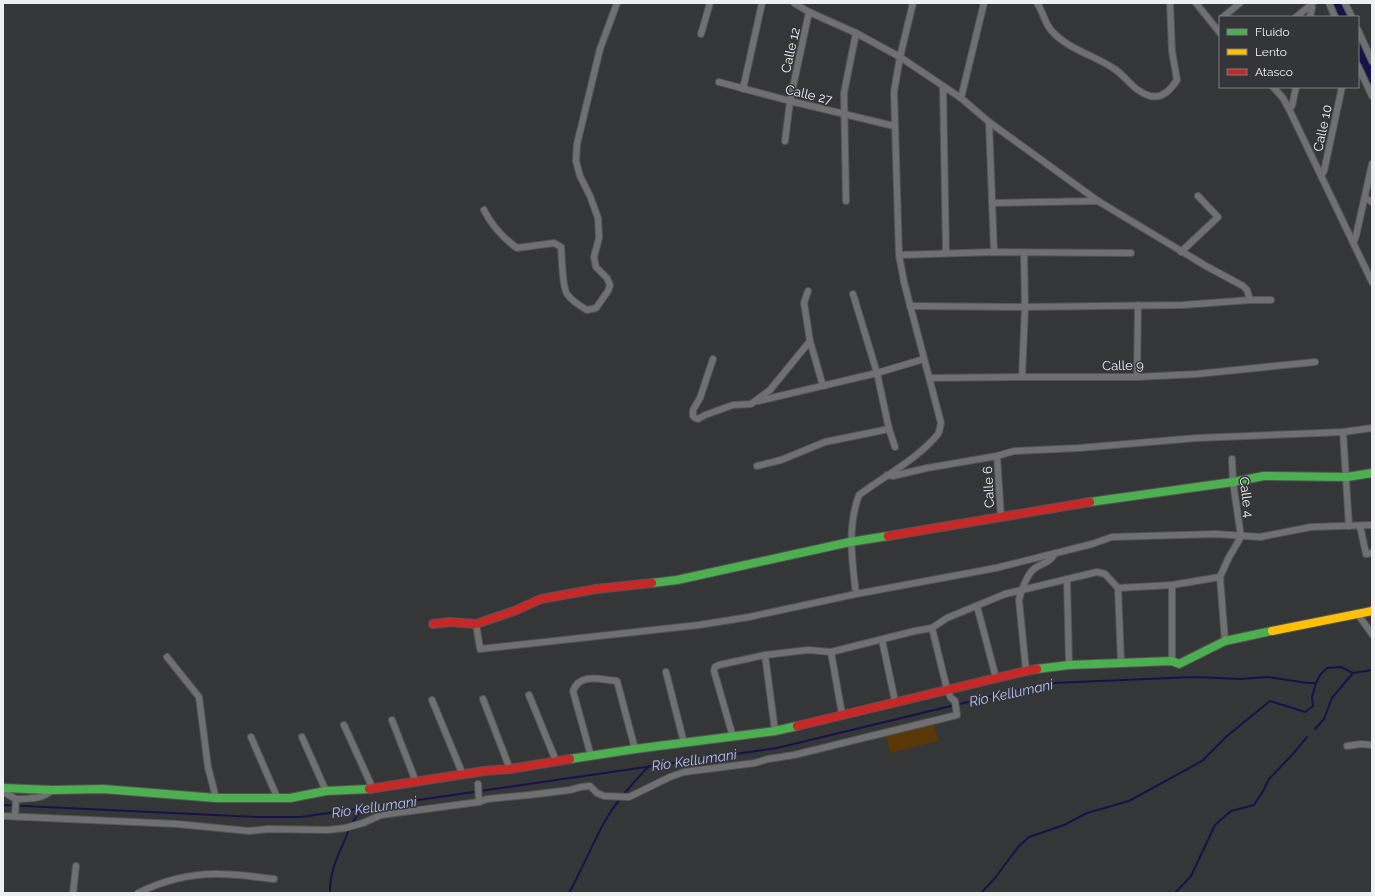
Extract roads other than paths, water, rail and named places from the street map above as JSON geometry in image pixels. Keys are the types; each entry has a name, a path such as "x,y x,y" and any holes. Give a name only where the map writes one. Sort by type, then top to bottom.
{"street":[{"path":"484,210 490,222 498,232 517,248 554,242 558,244 561,248 564,287 567,294 587,310 596,308 608,291 610,285 607,278 596,267 594,257 599,238 598,218 590,196 580,176 576,161 577,144 600,49 617,3"},
{"path":"701,34 710,3"},
{"path":"743,89 762,3"},
{"path":"794,3 856,33 900,57 961,98 989,122 1098,201 1181,252 1243,286 1247,290 1250,300"},
{"path":"856,594 850,542 855,505 859,495 914,456 939,433 942,422 910,306 899,255 894,92 900,57 913,3"},
{"path":"961,98 984,3"},
{"path":"1037,3 1041,8 1046,24 1063,41 1117,70 1136,90 1151,96 1169,92 1177,80 1172,51 1170,3"},
{"path":"1196,3 1219,32"},
{"path":"1224,16 1240,3"},
{"path":"1329,3 1335,16"},
{"path":"1345,3 1352,16"},
{"path":"1297,16 1312,4"},
{"path":"1310,16 1312,4"},
{"name":"Calle 12","path":"785,141 790,101 810,12"},
{"path":"1213,25 1219,20"},
{"path":"1359,32 1372,61"},
{"path":"846,201 844,93 856,33"},
{"path":"1359,68 1372,96"},
{"name":"Calle 27","path":"719,82 894,126"},
{"path":"943,87 946,253"},
{"path":"1274,88 1290,109 1354,241 1372,282"},
{"path":"1290,109 1296,88"},
{"name":"Calle 10","path":"1322,174 1324,171 1342,88"},
{"path":"989,122 994,252"},
{"path":"1354,241 1372,164"},
{"path":"1181,252 1218,217 1198,196"},
{"path":"1365,198 1372,202"},
{"path":"992,203 1098,201"},
{"path":"899,255 994,252 1131,253"},
{"path":"1022,377 1025,307 1024,253"},
{"path":"808,291 804,303 810,341 823,386"},
{"path":"853,294 877,373 889,428 895,447"},
{"path":"910,306 1025,307 1183,305 1271,300"},
{"path":"1137,377 1138,305"},
{"path":"751,404 770,390 810,341"},
{"path":"713,359 700,398 693,410 693,416 698,419 733,405 751,404 760,400 877,373 924,359"},
{"name":"Calle 9","path":"930,378 1137,377 1197,374 1315,362"},
{"path":"757,466 781,460 825,442 889,428"},
{"path":"887,475 893,476 927,468 997,456 1014,451 1079,448 1197,438 1343,432 1372,428"},
{"path":"1343,432 1349,526"},
{"name":"Calle 6","path":"997,456 1001,517"},
{"name":"Calle 4","path":"1232,459 1233,482 1241,537"},
{"path":"433,624 450,622 476,624 514,611 541,599 596,589 677,580 850,542 1091,502 1233,482 1264,476 1346,477 1372,473"},
{"path":"476,624 480,649 699,625 749,617 856,594 996,568 1092,544 1112,537 1216,534 1241,537 1260,537 1311,527 1372,525"},
{"path":"1360,526 1366,554 1372,553"},
{"path":"1225,641 1220,577 1229,557 1241,537"},
{"path":"1026,671 1019,600 1021,591 1034,569 1052,558 1055,553"},
{"path":"732,737 714,671 715,667 719,665 764,655 808,650 832,652 882,640 914,630 932,628 947,618 1005,594 1097,572 1104,574 1118,588 1121,662"},
{"path":"1118,588 1172,585 1220,577"},
{"path":"1067,579 1069,665"},
{"path":"1172,585 1172,661"},
{"path":"977,606 996,678"},
{"path":"3,788 52,790 103,789 216,798 290,798 326,791 373,789 635,749 775,731 895,701 1026,671 1069,665 1121,662 1172,661 1179,664 1225,641 1372,611"},
{"path":"1357,613 1372,634"},
{"path":"3,816 15,813 177,824 249,831 269,829 328,830 357,825 381,815 480,799 556,792 581,786 590,786 597,793 604,796 629,797 670,777 684,772 755,763 768,759 794,755 957,715 955,701 947,689 932,628"},
{"path":"882,640 895,701"},
{"path":"832,652 842,714"},
{"path":"764,655 775,731"},
{"path":"167,657 199,697 208,767 216,798"},
{"path":"666,672 684,743"},
{"path":"591,756 573,691 576,684 584,679 617,681 635,749"},
{"path":"529,695 556,761"},
{"path":"483,699 510,769"},
{"path":"432,700 463,775"},
{"path":"392,720 416,782"},
{"path":"344,725 373,789"},
{"path":"251,736 277,797"},
{"path":"302,737 326,791"},
{"path":"1347,746 1360,744 1372,745"},
{"path":"478,786 480,799"},
{"path":"3,792 16,800 47,796 52,790"},
{"path":"15,813 16,800"},
{"path":"73,893 76,866"},
{"path":"138,893 178,879 201,874 219,874 274,879"}],"waterway":[{"path":"1337,3 1344,16"},
{"path":"1359,50 1372,78"},
{"name":"Río Kellumani","path":"3,805 257,817 301,817 777,748 1034,686 1053,683 1194,677 1240,679 1268,677 1316,683 1320,675 1327,668 1341,667 1353,673 1372,670"},
{"path":"1315,729 1324,719 1332,698 1353,673"},
{"path":"981,893 995,878 1018,847 1029,837 1064,825 1087,813 1129,801 1202,761 1227,736 1270,701 1305,712 1313,706 1312,697 1316,683"},
{"path":"1175,893 1191,876 1215,825 1231,811 1254,805 1269,779 1307,737"},
{"path":"569,893 612,809 649,766"},
{"path":"352,823 362,809"},
{"path":"330,893 333,869 348,832"}]}
